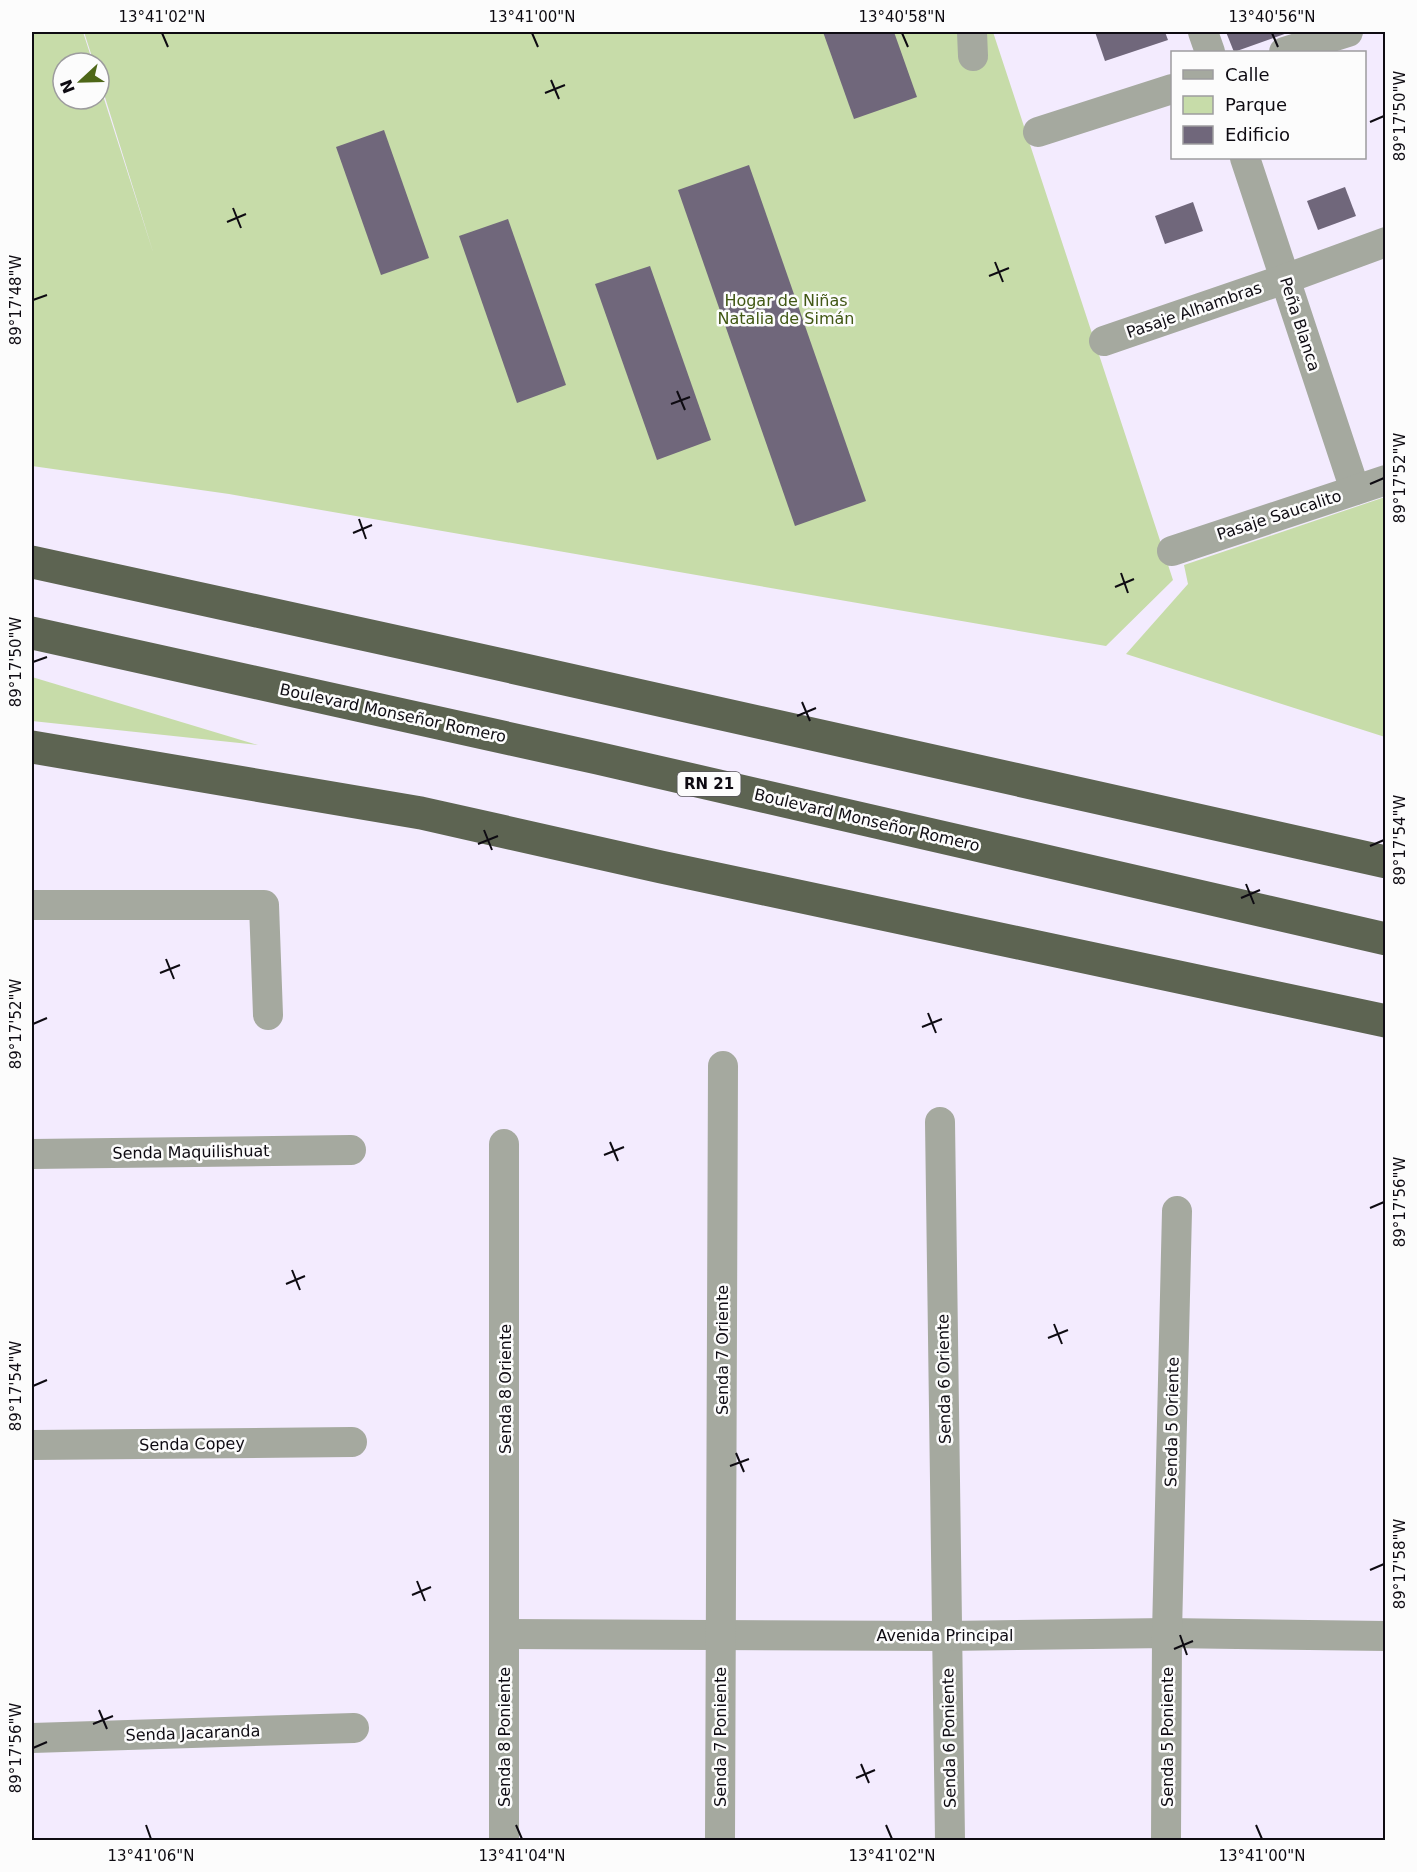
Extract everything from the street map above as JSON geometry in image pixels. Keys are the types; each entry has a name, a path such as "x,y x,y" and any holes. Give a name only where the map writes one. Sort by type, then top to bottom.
{"highway":[{"path":"32,562 1386,862"},
{"name":"Boulevard Monseñor Romero","path":"32,633 585,755 1386,939"},
{"path":"32,747 421,813 672,870 1386,1021"}],"street":[{"path":"1203,32 1210,51"},
{"path":"1287,51 1348,32"},
{"path":"1038,132 1171,90"},
{"name":"Peña Blanca","path":"1245,159 1355,490"},
{"name":"Pasaje Alhambras","path":"1104,341 1386,242"},
{"name":"Pasaje Saucalito","path":"1172,551 1386,480"},
{"path":"32,905 264,905 268,1015"},
{"name":"Senda 7 Oriente","path":"721,1634 723,1066"},
{"name":"Senda 6 Oriente","path":"940,1122 948,1636"},
{"name":"Senda 8 Oriente","path":"504,1144 505,1634"},
{"name":"Senda Maquilishuat","path":"32,1154 351,1150"},
{"name":"Senda 5 Oriente","path":"1167,1633 1178,1211"},
{"name":"Senda Copey","path":"32,1445 352,1443"},
{"name":"Avenida Principal","path":"505,1634 948,1636 1167,1633 1386,1636"},
{"name":"Senda 5 Poniente","path":"1166,1840 1167,1633"},
{"name":"Senda 8 Poniente","path":"504,1840 505,1634"},
{"name":"Senda 7 Poniente","path":"720,1840 721,1634"},
{"name":"Senda 6 Poniente","path":"948,1636 950,1840"},
{"name":"Senda Jacaranda","path":"32,1738 354,1728"}],"green space":[{"name":"Hogar de Niñas Natalia de Simán","path":"32,32 83,32 89,51 51,51 51,111 108,111 154,255 109,111 111,51 90,51 84,32 993,32 1173,580 1106,646 229,494 32,466"},
{"path":"1385,497 1385,737 1126,654 1188,584 1184,565"},
{"path":"32,677 258,745 32,721"}],"building":[{"path":"823,32 894,32 917,97 854,119"},
{"path":"1095,32 1165,32 1168,40 1105,61"},
{"path":"1226,32 1290,32 1237,51 1234,51"},
{"path":"384,130 429,258 381,275 336,147"},
{"path":"749,165 866,501 795,526 678,190"},
{"path":"1345,187 1356,216 1318,230 1307,201"},
{"path":"1193,202 1203,231 1165,244 1155,216"},
{"path":"508,219 566,385 517,403 459,236"},
{"path":"650,266 711,440 657,460 595,284"}]}
